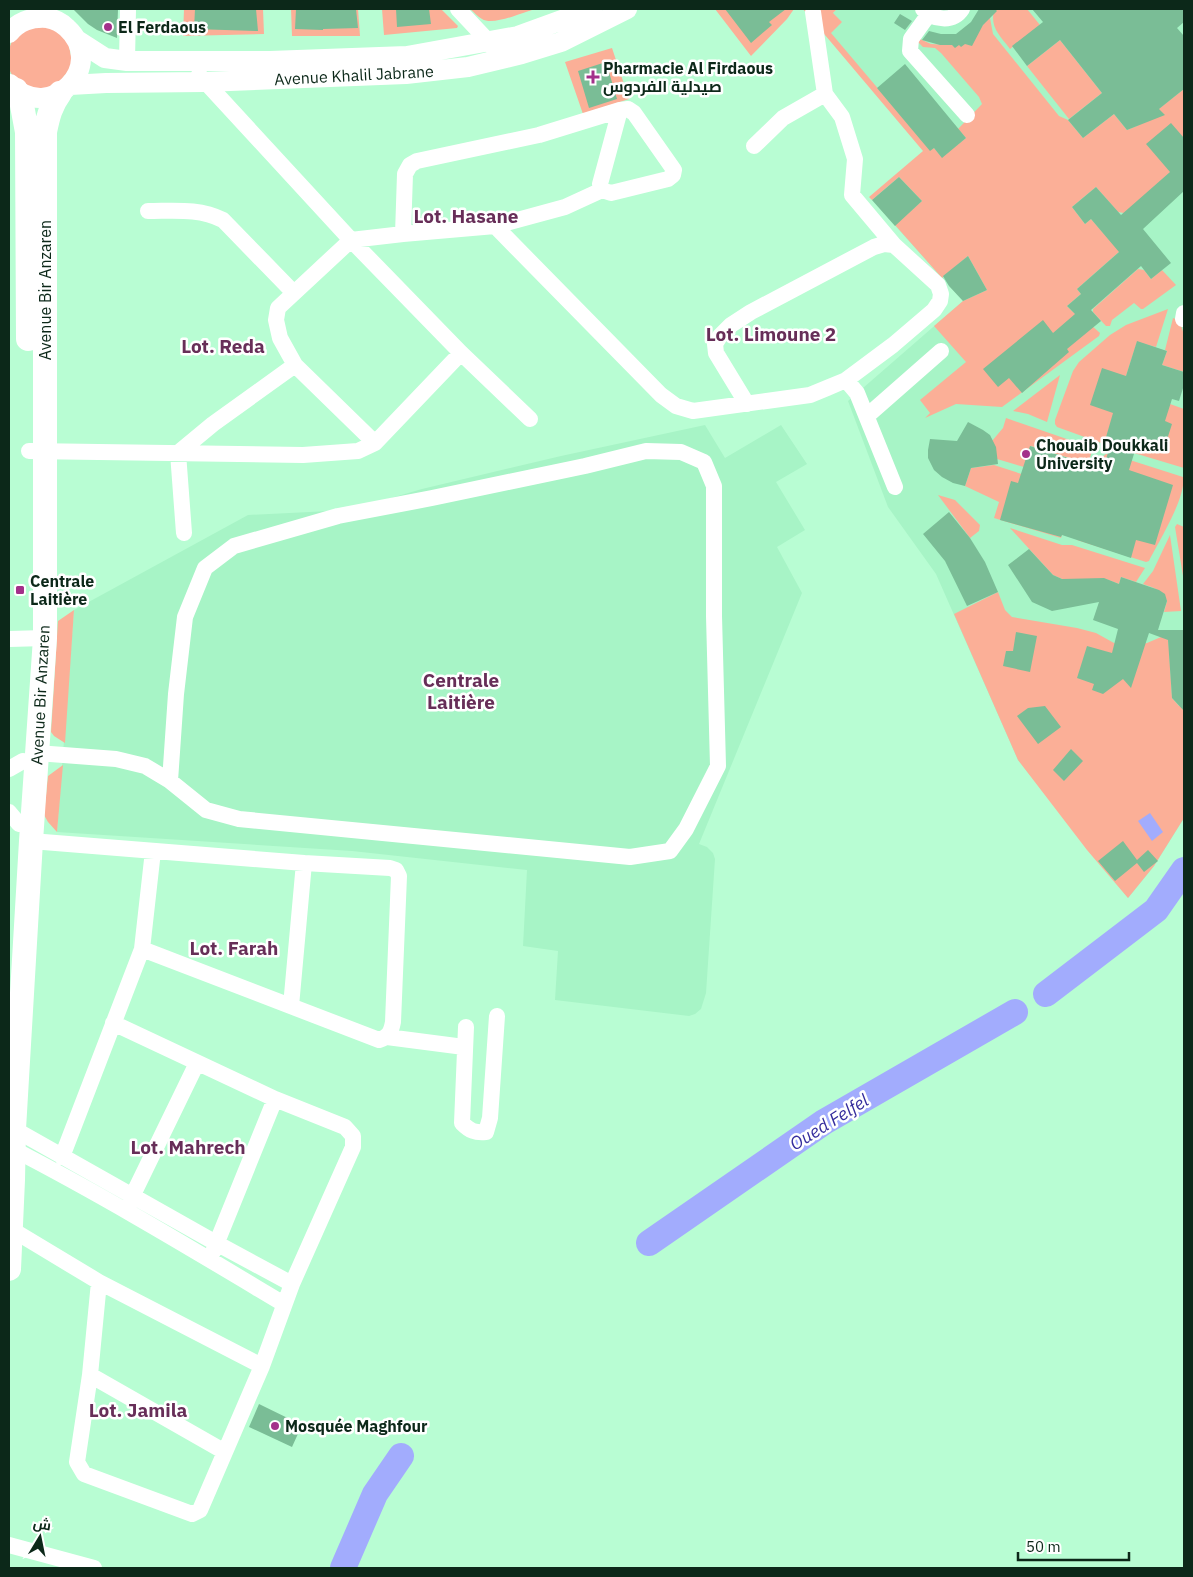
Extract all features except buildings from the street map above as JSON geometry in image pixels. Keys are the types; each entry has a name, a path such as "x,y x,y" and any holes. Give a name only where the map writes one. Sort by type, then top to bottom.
{"highway":[{"name":"Avenue Bir Anzaren","path":"12,86 22,100 27,132 37,451"},
{"name":"Avenue Bir Anzaren","path":"9,962 23,761 37,451 45,132 50,109 65,89"},
{"name":"Avenue Bir Anzaren","path":"9,1270 14,1139 19,826"}],"main road":[{"name":"Avenue Khalil Jabrane","path":"12,86 28,96 42,98 51,97 65,89 106,83 204,82 396,66 407,56 518,36 592,9"},
{"name":"Avenue Khalil Jabrane","path":"59,16 77,40 105,58 127,61 468,67 500,60 561,42 616,12"},
{"path":"14,25 37,18 50,19 59,16"},
{"path":"65,89 78,72 80,65 80,49 77,40"}],"street":[{"path":"127,61 128,9"},
{"path":"458,9 489,42 500,60"},
{"path":"962,9 955,16 940,19 926,11 909,46 910,51 967,115"},
{"path":"495,226 661,395 676,406 693,412 810,395 846,380 934,310 940,302 941,294 938,285 894,245 852,195 855,159 842,117 825,94 813,12"},
{"path":"191,62 204,82 351,240 461,353 530,419"},
{"path":"754,146 783,118 825,94"},
{"path":"375,443 295,365 280,338 276,320 278,308 351,240 495,226 565,206 602,190 610,193 668,179 673,175 674,170 634,112 628,109 620,110 539,135 417,161 410,165 405,174 403,234"},
{"path":"602,190 600,184 620,110"},
{"path":"148,211 210,213 224,220 294,293"},
{"path":"747,404 716,353 715,344 720,336 751,312 874,246 894,245"},
{"path":"867,416 941,351"},
{"path":"37,451 303,455 358,452 375,443 461,353"},
{"path":"178,452 212,424 295,365"},
{"path":"846,380 857,393 895,486"},
{"path":"23,761 116,759 146,766 170,781 206,810 239,818 630,857 670,851 686,829 718,766 714,616 714,486 704,462 681,452 646,451 576,468 338,516 234,546 205,568 186,617 176,694 170,781"},
{"path":"178,452 184,533"},
{"path":"19,826 153,851 390,868 396,870 398,876 393,1022 392,1031 387,1038"},
{"path":"62,1157 142,949 153,851"},
{"path":"291,1006 304,863"},
{"path":"142,949 371,1038 379,1040 387,1038 464,1047"},
{"path":"466,1027 462,1123 469,1130 477,1133 486,1132 490,1118 497,1016"},
{"path":"99,1282 90,1375 76,1462 84,1474 196,1514 200,1510 262,1366 292,1284 353,1147 353,1136 345,1128 275,1099 113,1023"},
{"path":"129,1204 197,1063"},
{"path":"209,1259 275,1099"},
{"path":"14,1139 62,1157 209,1259 284,1304"},
{"path":"14,1139 50,1168 216,1243 292,1284"},
{"path":"11,1229 99,1282 262,1366"},
{"path":"90,1375 225,1452"},
{"path":"9,1545 94,1568"}],"shaded area":[{"path":"184,9 263,9 264,34 183,36"},
{"path":"291,9 358,9 360,36 292,36"},
{"path":"382,9 441,9 458,26 457,28 384,35"},
{"path":"470,9 532,10 507,18 487,21"},
{"path":"715,9 794,9 787,19 751,56"},
{"path":"803,9 837,9 833,13 842,22 831,33 930,150 934,148 942,157 966,138 958,129 982,104 979,97 941,53 935,48 923,47 917,41 920,39 931,44 948,45 977,31 983,25 990,9 993,34 1059,116 1068,120 1083,138 1114,114 1127,130 1137,126 1184,89 1184,168 1124,213 1118,212 1096,187 1072,207 1085,224 1091,219 1106,236 1113,231 1128,244 1077,289 1081,294 1067,306 1100,333 1099,336 1002,407 956,404 925,418 930,413 920,400 966,362 934,326 963,301 987,290 968,256 942,278 895,225 922,201 899,177 872,200 869,197 923,151"},
{"name":"Chouaib Doukkali University","path":"837,9 1184,9 1184,818 1154,866 1128,898 1018,760 936,574 888,507 848,401 963,301 872,200 930,150 822,24"},
{"path":"994,9 1027,9 1040,25 1010,49 994,26"},
{"path":"47,25 67,37 73,65 53,90 37,89 23,84 10,72 8,65 9,51 14,37 24,29"},
{"path":"1060,40 1102,93 1069,119 1027,66"},
{"path":"612,48 629,99 583,114 565,62"},
{"path":"1138,269 1144,270 1151,279 1162,270 1176,285 1143,309 1134,303 1112,320 1110,326 1106,326 1093,312 1093,309"},
{"path":"1168,309 1156,347 1137,342 1104,444 1057,427 1055,420 1073,371 1079,362 1110,335 1126,325"},
{"path":"1173,318 1178,321 1184,334 1184,372 1162,365 1167,351 1165,350"},
{"path":"1060,375 1047,422 1028,414 1013,411"},
{"path":"1170,404 1184,409 1184,468 1134,453 1138,441"},
{"path":"1006,418 1090,447 1092,451 1088,464 1031,446 1024,467 997,459 992,441 1003,428"},
{"name":"Centrale Laitière","path":"705,425 725,458 781,425 807,464 776,482 805,530 777,547 802,593 699,844 707,847 713,853 715,859 706,993 701,1009 695,1014 689,1016 555,1000 558,951 523,946 527,870 352,851 57,832 74,610 248,515 350,510 422,489 561,456"},
{"path":"1106,454 1183,477 1181,496 1165,532 1149,561 1146,562 1077,540 1102,457"},
{"path":"994,465 1074,491 1061,538 994,518 999,502 965,486 971,468"},
{"path":"938,495 955,500 980,525 979,531 970,538"},
{"path":"1177,524 1184,527 1184,582 1175,527"},
{"path":"1010,528 1062,545 1072,545 1145,568 1136,582 1121,577 1119,584 1106,579 1062,579 1053,575"},
{"path":"1170,535 1181,611 1164,612 1167,601 1163,594 1143,584 1153,571"},
{"path":"998,592 1005,610 1012,617 1077,628 1096,633 1114,643 1128,647 1147,643 1168,634 1172,698 1179,706 1184,706 1184,818 1154,866 1128,898 1087,850 1018,760 954,614"},
{"path":"74,610 65,743 51,732 58,621"},
{"path":"63,765 57,832 44,815 48,776"}],"water":[{"path":"1150,813 1163,832 1152,841 1138,821"}],"waterway":[{"name":"Oued Felfel","path":"1046,994 1156,910 1184,870"},
{"name":"Oued Felfel","path":"649,1243 824,1122 1015,1012"},
{"name":"Oued Felfel","path":"343,1568 375,1494 401,1456"}],"place":[{"name":"El Ferdaous","path":"108,27"},
{"name":"Pharmacie Al Firdaous صيدلية الفردوس","path":"593,77"},
{"name":"Chouaib Doukkali University","path":"1026,454"},
{"name":"Centrale Laitière","path":"20,590"},
{"name":"Mosquée Maghfour","path":"275,1426"}],"district":[{"name":"Lot. Hasane","path":"466,216"},
{"name":"Lot. Limoune 2","path":"771,334"},
{"name":"Lot. Reda","path":"223,346"},
{"name":"Centrale Laitière","path":"461,691"},
{"name":"Lot. Farah","path":"234,948"},
{"name":"Lot. Mahrech","path":"188,1147"},
{"name":"Lot. Jamila","path":"138,1410"}]}
